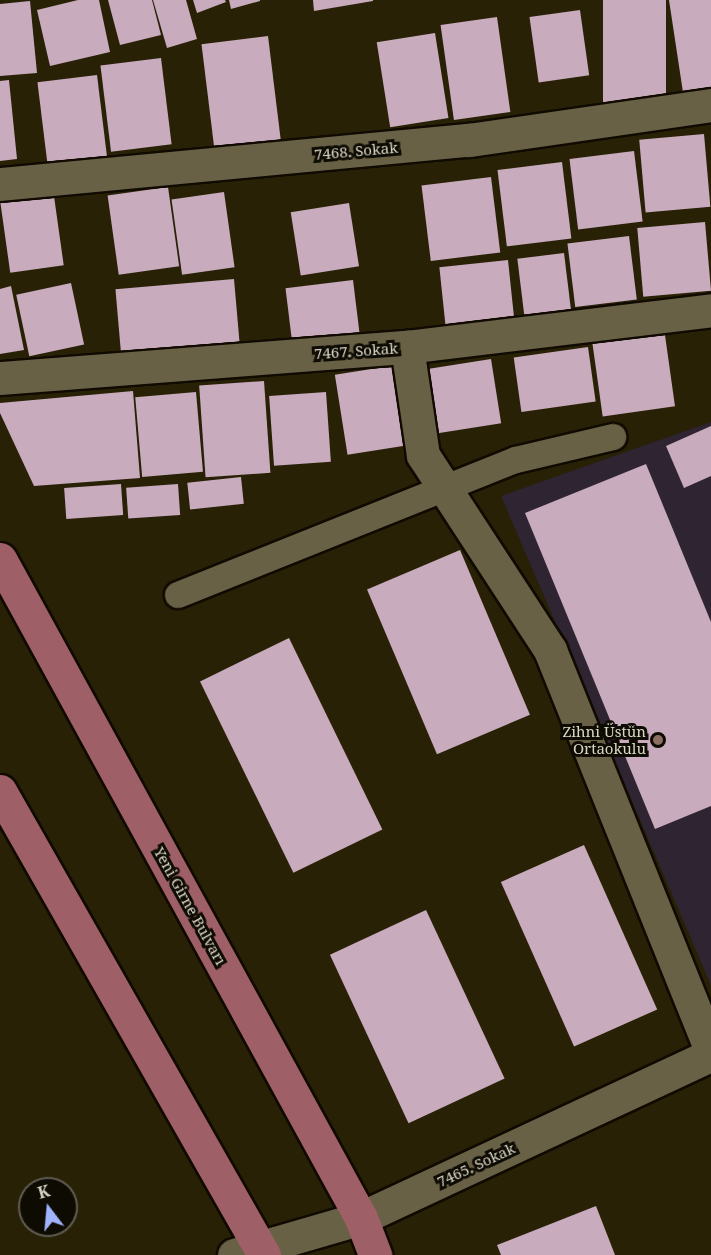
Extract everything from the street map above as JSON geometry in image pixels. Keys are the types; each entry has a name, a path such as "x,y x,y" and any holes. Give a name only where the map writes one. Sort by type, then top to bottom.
{"main road":[{"name":"Yeni Girne Bulvarı","path":"0,559 361,1218 375,1255"},
{"path":"0,791 253,1252"}],"street":[{"name":"7468. Sokak","path":"0,184 469,140 711,105"},
{"name":"7467. Sokak","path":"0,378 407,347 711,310"},
{"path":"407,347 423,455 550,650 711,1053"},
{"name":"7465. Sokak","path":"253,1252 361,1218 711,1053"}],"lane":[{"path":"178,595 516,460 613,437"}],"shaded area":[{"name":"Zihni Üstün Ortaokulu","path":"711,422 711,985 501,496"}],"building":[{"path":"78,0 99,0 110,52 50,66 37,10"},
{"path":"108,0 152,0 161,35 120,45"},
{"path":"153,0 186,0 197,39 167,48"},
{"path":"193,0 225,0 226,2 197,13"},
{"path":"229,0 260,0 260,1 231,9"},
{"path":"313,0 373,0 373,1 314,11"},
{"path":"603,0 666,0 666,105 603,105"},
{"path":"669,0 711,0 711,94 684,99"},
{"path":"30,1 37,73 0,76 0,4"},
{"path":"580,10 589,75 539,82 529,17"},
{"path":"497,17 510,112 454,120 441,25"},
{"path":"435,33 448,118 390,127 377,42"},
{"path":"268,36 282,148 215,156 201,44"},
{"path":"161,58 172,144 111,152 100,65"},
{"path":"97,75 107,156 47,164 37,82"},
{"path":"9,80 17,159 0,161 0,81"},
{"path":"704,134 710,207 646,212 639,140"},
{"path":"634,151 643,221 578,229 569,159"},
{"path":"562,162 571,238 507,246 497,170"},
{"path":"491,177 500,252 431,261 422,186"},
{"path":"168,187 179,266 119,275 108,195"},
{"path":"53,189 64,265 10,273 0,196"},
{"path":"224,192 235,267 182,275 172,199"},
{"path":"349,203 359,266 301,275 291,212"},
{"path":"705,222 711,291 643,297 637,228"},
{"path":"629,236 637,300 575,307 567,244"},
{"path":"564,253 571,314 525,319 517,259"},
{"path":"508,260 515,324 446,331 439,267"},
{"path":"234,279 239,342 121,352 115,289"},
{"path":"353,280 360,338 293,346 286,288"},
{"path":"71,283 84,345 29,356 16,295"},
{"path":"11,286 24,350 0,354 0,289"},
{"path":"664,328 675,406 603,416 592,338"},
{"path":"588,347 596,401 521,412 514,357"},
{"path":"491,359 501,423 425,435 415,371"},
{"path":"403,364 416,444 348,455 335,375"},
{"path":"264,381 270,473 206,477 199,386"},
{"path":"133,391 140,478 34,486 0,413 0,403"},
{"path":"196,392 203,472 142,477 135,397"},
{"path":"326,392 331,462 274,466 269,396"},
{"path":"711,426 711,476 684,488 666,446"},
{"name":"Zihni Üstün Ortaokulu","path":"646,464 711,622 711,806 655,829 525,513"},
{"path":"241,477 244,504 190,509 187,483"},
{"path":"121,484 123,515 66,519 64,488"},
{"path":"178,484 180,515 128,519 126,488"},
{"path":"460,550 530,715 437,754 367,589"},
{"path":"289,638 382,829 293,873 200,681"},
{"path":"584,845 657,1009 574,1046 501,882"},
{"path":"426,910 505,1079 409,1123 330,955"},
{"path":"596,1206 615,1255 501,1255 497,1245"}],"place":[{"name":"Zihni Üstün Ortaokulu","path":"658,740"}]}
